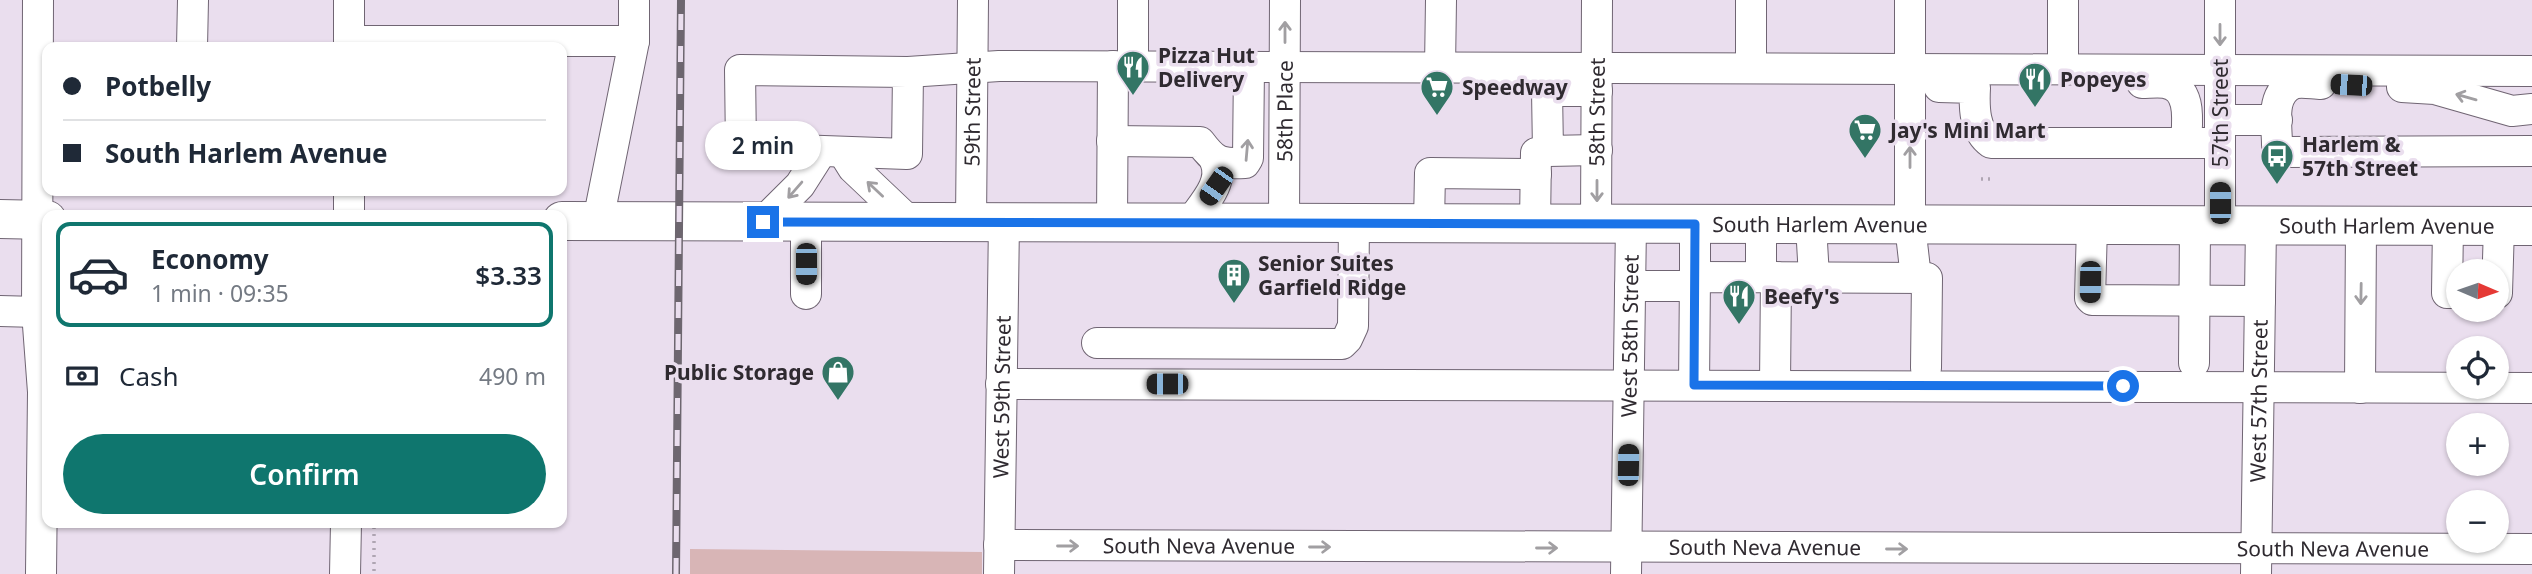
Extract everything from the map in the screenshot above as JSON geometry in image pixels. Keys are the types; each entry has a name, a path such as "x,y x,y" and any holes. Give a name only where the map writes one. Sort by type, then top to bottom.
{"main road":[{"name":"South Harlem Avenue","path":"580,221 2516,226"}],"street":[{"path":"38,0 42,64 28,220 42,379"},
{"path":"192,42 193,0"},
{"path":"349,0 349,42"},
{"path":"580,221 634,41 634,0"},
{"name":"59th Street","path":"973,0 973,66 988,222"},
{"path":"1112,222 1112,141 1133,0"},
{"name":"58th Place","path":"1284,223 1285,0"},
{"path":"1440,68 1441,0"},
{"name":"58th Street","path":"1597,0 1597,150 1614,224"},
{"path":"1751,0 1751,68"},
{"path":"1910,0 1909,225 1916,278"},
{"path":"2063,0 2063,69"},
{"name":"57th Street","path":"2194,363 2195,300 2220,132 2220,0"},
{"path":"539,42 634,41"},
{"path":"908,72 907,154 741,148 740,70 908,72 973,66 1440,68 1597,79 1751,68 1910,78 1975,88 1987,80 2167,83 2177,88 2188,108 2186,143"},
{"path":"1112,141 1208,151 1228,164 1245,163 1248,158 1249,67"},
{"path":"1910,78 2063,69 2532,71"},
{"path":"1535,224 1547,91 1597,79"},
{"path":"2532,109 2512,111 2435,89 2295,83 2281,93 2277,103 2277,145 2285,152 2532,151"},
{"path":"1975,88 1974,111 1983,137 1991,143 2186,143 2220,132 2277,120"},
{"path":"1429,223 1430,173 1542,162 1597,150"},
{"path":"1190,223 1216,186 1219,174 1208,151"},
{"path":"763,222 832,152"},
{"path":"832,152 853,168 910,222"},
{"path":"806,222 806,294"},
{"name":"West 59th Street","path":"988,222 1001,384 999,560"},
{"path":"1097,343 1342,344 1353,326 1354,223"},
{"name":"West 58th Street","path":"1614,224 1630,286 1627,561"},
{"path":"1694,385 1695,224"},
{"path":"1761,225 1768,277 1775,385"},
{"path":"1811,225 1814,277"},
{"path":"2091,226 2092,300 2260,301"},
{"name":"West 57th Street","path":"2256,562 2260,226"},
{"path":"2360,388 2361,226"},
{"path":"2448,226 2448,259"},
{"path":"2507,259 2516,226"},
{"path":"1630,286 1768,277 1927,278 1926,368"},
{"path":"0,312 37,312"},
{"path":"1001,384 2532,388"},
{"path":"41,574 42,483"},
{"path":"345,574 359,528"},
{"name":"South Neva Avenue","path":"999,560 2256,562 2532,550"}],"path":[{"path":"1981,179 1993,179"},
{"path":"361,528 374,574"}],"shaded area":[{"path":"690,549 982,552 982,574 690,574"}],"railway":[{"path":"676,574 681,0"}],"place":[{"name":"Pizza Hut Delivery","path":"1133,97"},
{"name":"Popeyes","path":"2035,109"},
{"name":"Speedway","path":"1437,117"},
{"name":"Jay's Mini Mart","path":"1865,160"},
{"name":"Harlem & 57th Street","path":"2277,186"},
{"name":"Senior Suites Garfield Ridge","path":"1234,305"},
{"name":"Beefy's","path":"1739,326"},
{"name":"Public Storage","path":"838,402"}],"route":[{"path":"763,222 1695,224 1694,385 2123,386"}]}
